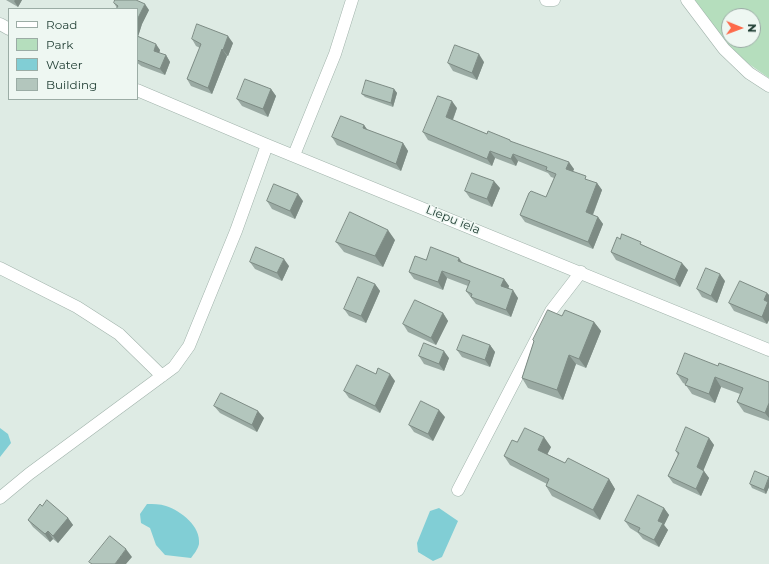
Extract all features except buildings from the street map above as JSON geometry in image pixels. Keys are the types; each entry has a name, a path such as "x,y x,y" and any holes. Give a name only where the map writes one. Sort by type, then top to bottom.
{"street":[{"path":"294,155 335,54 352,0"},
{"path":"546,0 554,0"},
{"path":"687,0 724,49 749,73 769,86"},
{"name":"Liepu iela","path":"138,90 769,350"},
{"path":"0,498 29,474 174,367 189,346 236,231 267,144"},
{"path":"0,268 77,306 119,334 162,376"},
{"path":"458,490 551,311 581,272"}],"green space":[{"path":"692,0 769,0 769,78 732,52 729,48 761,48 761,8 721,8 721,38"}],"water":[{"path":"0,428 8,434 11,443 0,457"},
{"path":"147,504 161,505 172,508 184,515 189,520 197,531 199,537 197,550 191,558 165,555 156,545 150,528 141,523 140,514"},
{"path":"439,508 458,521 442,557 433,561 418,552 417,543 430,511"}]}
